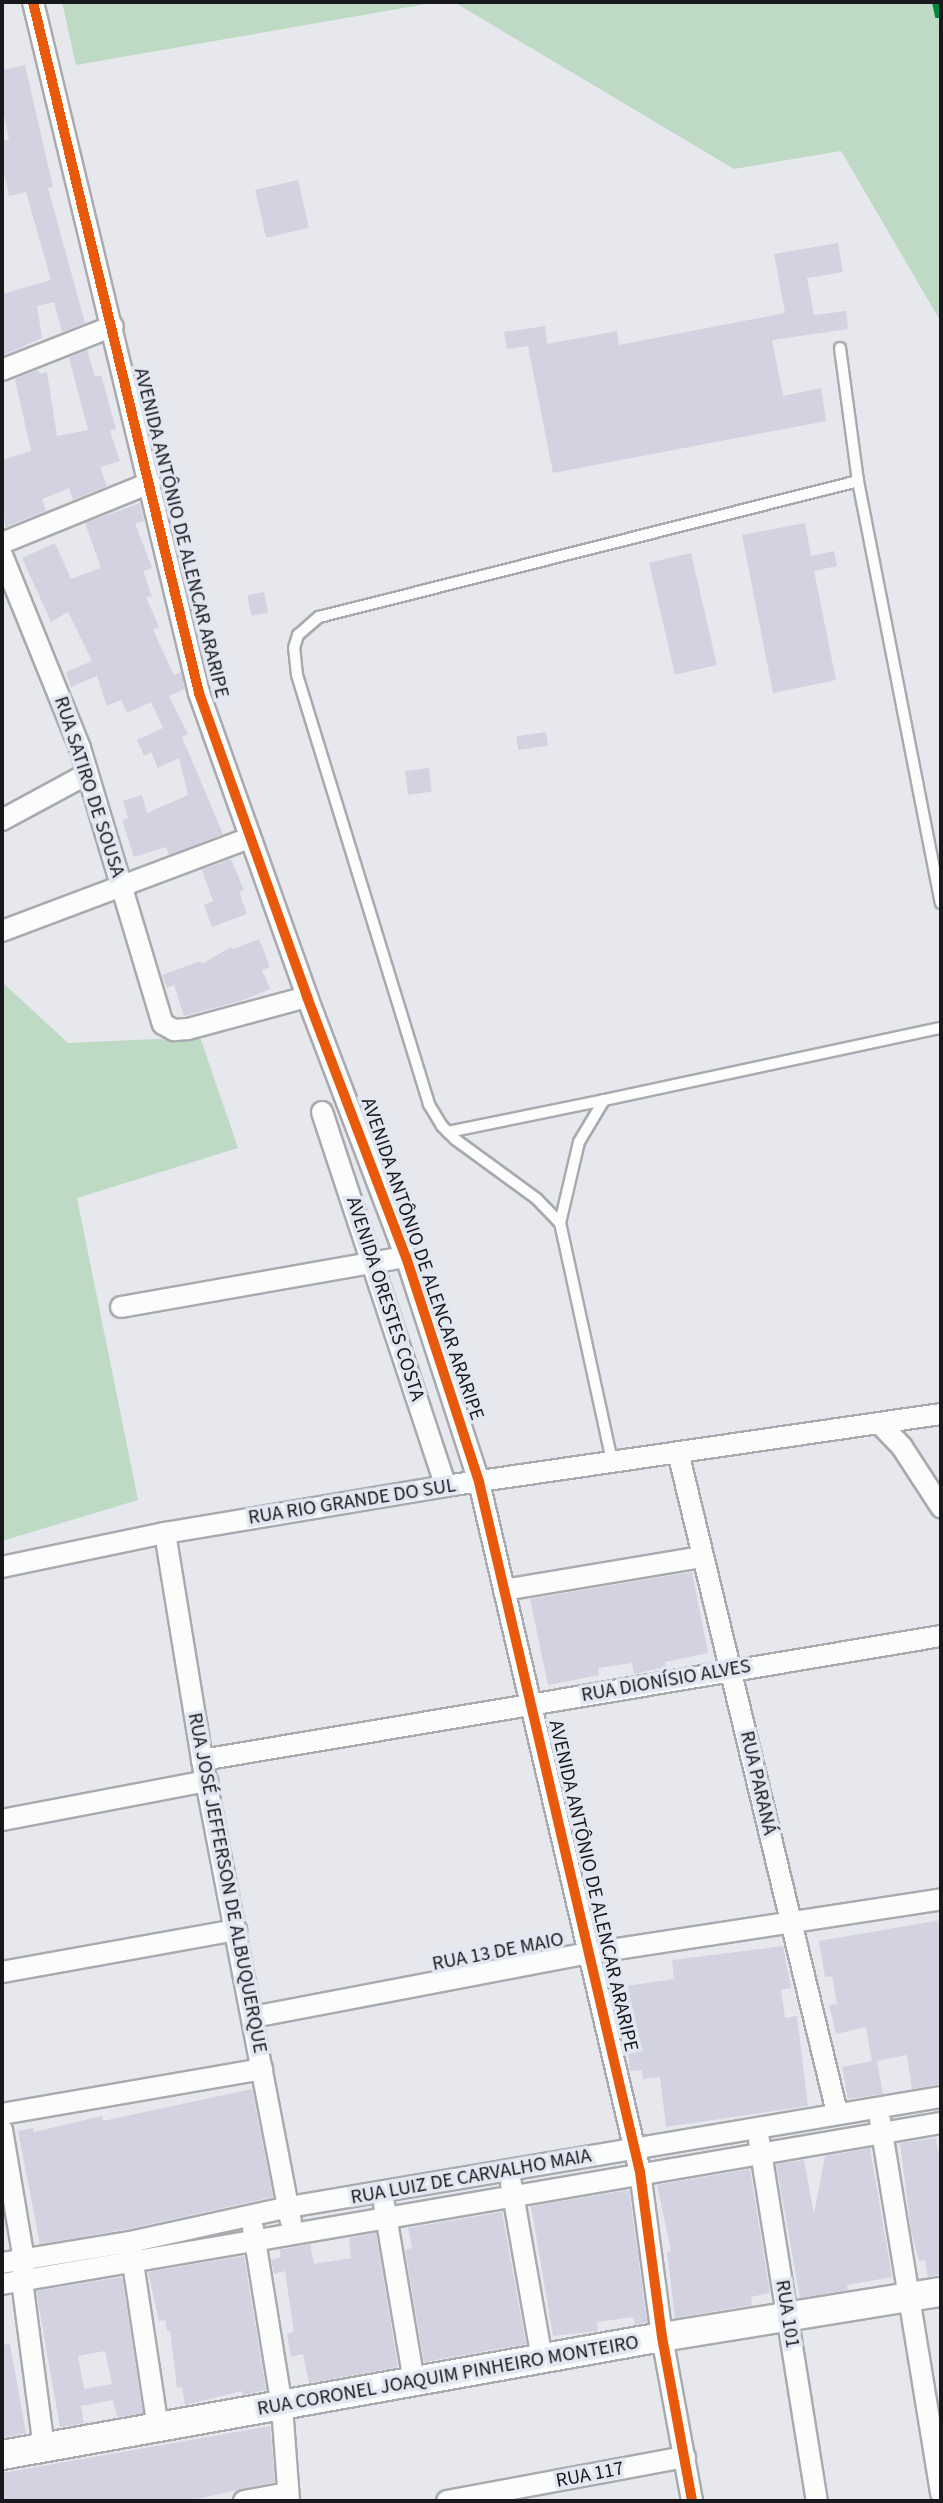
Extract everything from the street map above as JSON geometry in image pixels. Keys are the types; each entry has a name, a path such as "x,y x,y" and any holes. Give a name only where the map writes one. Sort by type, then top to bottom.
{"street":[{"name":"AVENIDA ANTÔNIO DE ALENCAR ARARIPE","path":"33,2 199,693 307,997 406,1257 479,1482 534,1706 640,2172 662,2337 692,2501"},
{"path":"2,370 113,326"},
{"path":"2,543 150,483"},
{"name":"RUA SATIRO DE SOUSA","path":"2,555 87,774 163,1024 174,1030 188,1029 307,997"},
{"path":"2,820 87,774"},
{"path":"2,931 250,838"},
{"name":"AVENIDA ORESTES COSTA","path":"322,1112 375,1264 446,1486"},
{"path":"121,1307 406,1257"},
{"name":"RUA RIO GRANDE DO SUL","path":"2,1567 165,1533 446,1486 941,1414"},
{"path":"880,1424 902,1447 941,1507"},
{"name":"RUA PARANÁ","path":"678,1452 837,2113"},
{"name":"RUA JOSÉ JEFFERSON DE ALBUQUERQUE","path":"165,1533 202,1760 293,2232"},
{"path":"504,1590 701,1557"},
{"name":"RUA DIONÍSIO ALVES","path":"202,1760 941,1636"},
{"path":"2,1820 207,1781"},
{"name":"RUA 13 DE MAIO","path":"253,2017 590,1953 941,1899"},
{"path":"2,1972 236,1930"},
{"path":"2,2114 262,2069"},
{"name":"RUA LUIZ DE CARVALHO MAIA","path":"2,2263 130,2242 289,2207 941,2097"},
{"path":"878,2108 941,2494"},
{"name":"RUA LUIZ DE CARVALHO MAIA","path":"12,2282 761,2151 941,2123"},
{"name":"RUA 101","path":"756,2128 817,2501"},
{"path":"2,2130 24,2260 12,2282 44,2448"},
{"path":"508,2171 542,2358"},
{"path":"382,2193 414,2382"},
{"path":"244,2501 288,2497 282,2407 251,2216"},
{"path":"130,2242 158,2428"},
{"name":"RUA CORONEL JOAQUIM PINHEIRO MONTEIRO","path":"2,2455 662,2337 941,2292"},
{"name":"RUA 117","path":"447,2501 685,2457"}],"lane":[{"path":"840,348 858,481 941,903"},
{"path":"560,1223 537,1199 448,1132 429,1104 297,675 294,648 298,635 309,623 330,614 858,481"},
{"path":"448,1132 941,1028"},
{"path":"604,1100 579,1142 560,1223 612,1461"}],"green space":[{"path":"62,2 438,2 76,65"},
{"path":"454,2 941,2 941,322 841,151 734,169"},
{"path":"2,982 68,1043 200,1037 238,1148 77,1198 138,1500 2,1541"}],"building":[{"path":"25,65 53,187 48,188 85,323 62,332 54,302 37,306 42,338 2,356 2,294 51,280 26,192 9,196 2,164 2,141 9,140 2,105 2,70"},
{"path":"298,180 309,228 266,238 255,190"},
{"path":"838,243 843,272 807,278 814,315 846,311 848,329 772,340 783,396 821,388 826,421 553,473 528,346 507,349 504,332 545,326 547,344 617,331 619,345 785,313 774,254"},
{"path":"87,350 95,377 101,375 116,429 110,431 120,461 100,467 107,486 73,500 69,488 42,499 46,511 5,527 2,460 31,451 15,379 38,370 40,374 47,372 57,436 88,430 69,358"},
{"path":"140,503 144,521 135,523 152,568 143,571 152,596 146,597 159,627 153,630 174,675 181,672 185,689 169,696 188,734 182,737 223,834 169,855 166,847 134,857 122,820 128,818 123,801 142,795 147,813 188,795 179,758 158,768 151,752 144,756 137,740 163,728 151,702 127,713 121,700 107,706 97,676 71,687 66,672 92,661 68,612 51,622 22,558 55,543 71,579 101,568 85,523"},
{"path":"805,523 811,556 834,551 837,566 814,571 836,680 773,693 742,535"},
{"path":"691,553 717,665 675,675 649,563"},
{"path":"264,592 268,613 251,616 247,595"},
{"path":"546,732 548,746 518,750 516,736"},
{"path":"429,768 432,792 408,795 405,771"},
{"path":"231,859 244,890 239,892 247,914 212,927 204,905 213,901 202,870"},
{"path":"259,939 270,967 262,970 270,989 244,1000 184,1016 174,985 167,988 162,975 201,961 202,964 231,947 233,949"},
{"path":"692,1572 708,1653 665,1662 666,1667 634,1674 632,1663 598,1668 599,1675 548,1685 530,1599"},
{"path":"941,1920 941,2084 912,2089 907,2055 877,2061 883,2094 848,2099 842,2067 872,2061 866,2027 836,2034 829,2005 837,2004 832,1976 825,1977 819,1941"},
{"path":"783,1946 791,1988 781,1990 785,2018 797,2016 808,2106 666,2127 660,2077 643,2079 642,2070 630,2071 628,2051 635,2050 626,1986 674,1979 672,1960"},
{"path":"252,2089 273,2197 128,2229 40,2244 18,2131 33,2128 34,2132 102,2116 103,2121"},
{"path":"936,2138 941,2167 941,2274 928,2277 925,2260 919,2261 911,2230 900,2143"},
{"path":"870,2148 892,2277 847,2285 848,2290 800,2298 776,2164 804,2160 814,2214 825,2156"},
{"path":"750,2169 770,2293 751,2297 752,2305 675,2318 667,2252 671,2251 657,2185"},
{"path":"629,2190 647,2322 635,2325 633,2317 597,2322 598,2331 553,2336 531,2206"},
{"path":"502,2212 526,2344 424,2362 405,2250 412,2248 408,2228"},
{"path":"376,2233 398,2367 309,2383 303,2354 291,2357 287,2334 294,2332 285,2271 274,2274 271,2260 281,2257 279,2250 310,2244 314,2264 351,2258 349,2238"},
{"path":"244,2256 266,2390 243,2395 242,2391 185,2405 182,2387 177,2388 170,2331 167,2331 165,2320 159,2321 148,2272"},
{"path":"122,2277 143,2413 117,2417 113,2400 81,2406 84,2423 60,2427 36,2291","holes":["105,2351 112,2384 84,2389 78,2356"]},
{"path":"10,2344 26,2433 2,2438 2,2345"},
{"path":"270,2426 275,2482 187,2501 2,2501 2,2473"}],"marked path":[{"path":"936,2 941,25"}],"cycle path":[{"path":"33,2 199,693 307,997 406,1257 479,1482 640,2172 662,2337 692,2501"}]}
